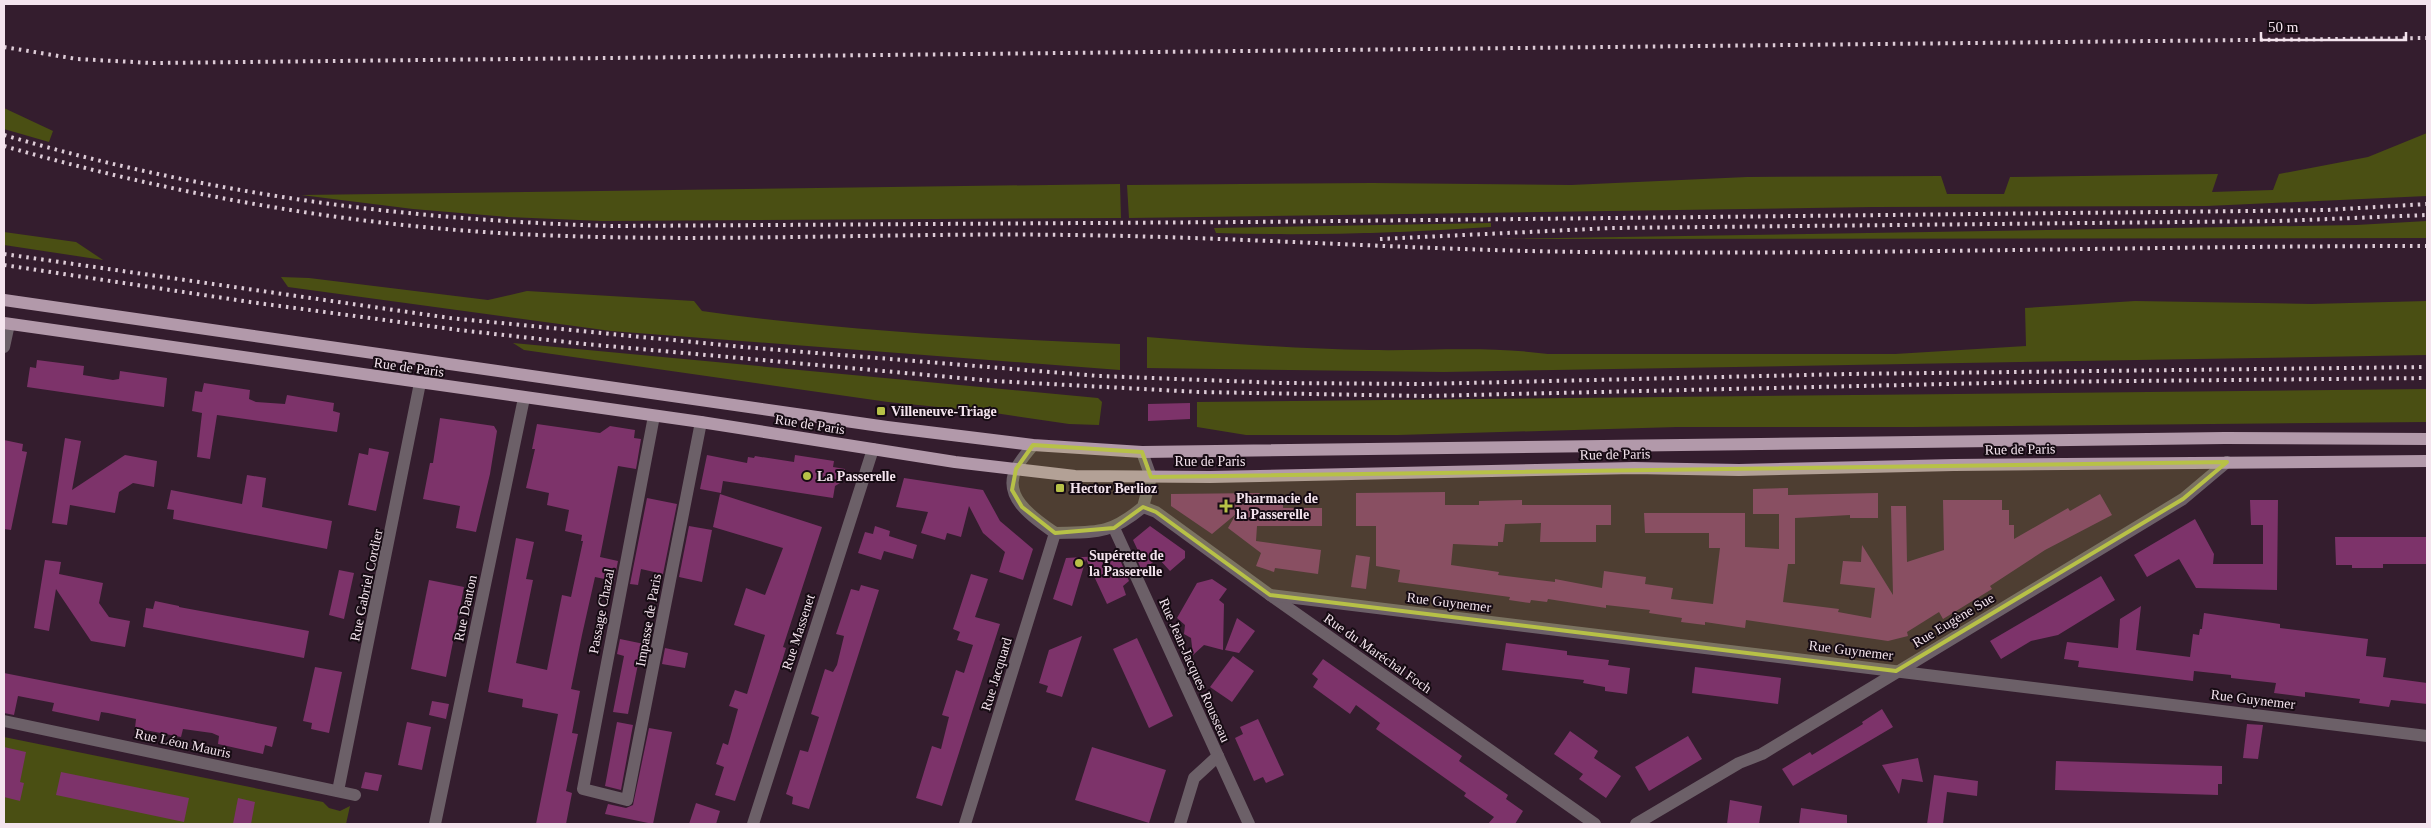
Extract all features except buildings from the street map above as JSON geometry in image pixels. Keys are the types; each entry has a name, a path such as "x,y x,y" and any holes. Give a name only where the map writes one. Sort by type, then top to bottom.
{"main road":[{"name":"Rue de Paris","path":"4,300 886,428 1033,445 1142,452 2225,438 2427,439"},
{"name":"Rue de Paris","path":"6,323 701,422 873,449 1076,476 1151,477 1634,468 1739,470 1954,465 2427,461"}],"street":[{"path":"4,347 6,323"},
{"name":"Rue Gabriel Cordier","path":"338,791 384,570 420,383"},
{"name":"Rue Danton","path":"435,824 524,398"},
{"name":"Passage Chazal","path":"605,795 583,789 654,416"},
{"name":"Impasse de Paris","path":"605,795 627,800 701,422"},
{"path":"1033,445 1016,469 1012,487 1022,507 1055,533 1097,532 1114,528 1143,507 1151,477 1142,452"},
{"name":"Rue Massenet","path":"757,823 873,449"},
{"name":"Rue Eugène Sue","path":"1636,824 1740,763 1762,754 1896,671 1948,643 1961,632 2183,499 2227,462"},
{"name":"Rue du Maréchal Foch","path":"1143,507 1156,512 1594,824"},
{"name":"Rue Jean-Jacques Rousseau","path":"1114,528 1249,824"},
{"name":"Rue Jacquard","path":"966,824 1055,533"},
{"name":"Rue Guynemer","path":"1270,595 2427,736"},
{"name":"Rue Léon Mauris","path":"4,721 355,795"},
{"path":"1180,824 1194,778 1218,756"}],"highlighted area":[{"path":"1033,445 1142,452 1151,477 2227,462 2183,499 1896,671 1270,595 1156,512 1143,507 1114,528 1055,533 1022,507 1012,490 1016,469"}],"green space":[{"path":"4,108 53,131 49,142 4,129"},
{"path":"2427,133 2427,196 2207,206 1873,207 1129,218 1127,185 1372,183 1571,185 1747,177 1941,176 1947,194 2004,194 2010,177 2218,174 2212,192 2273,190 2279,174 2368,157"},
{"path":"1120,184 1121,218 602,221 508,217 413,209 301,195"},
{"path":"2427,221 2427,238 1496,239 2356,225"},
{"path":"1491,223 1491,227 1319,234 1216,233 1214,228"},
{"path":"4,232 76,242 103,260 4,245"},
{"path":"281,277 309,278 488,300 527,291 694,301 702,311 806,324 963,336 1120,344 1120,370 611,331 288,287"},
{"path":"2135,301 2311,304 2427,301 2427,355 1444,372 1147,368 1147,337 1314,348 1370,350 1482,349 1548,354 1895,354 2026,346 2025,308"},
{"path":"513,343 1098,398 1102,402 1099,425 1069,424 988,412 888,402 524,350"},
{"path":"2427,389 2427,422 1914,427 1677,427 1398,435 1246,435 1197,427 1197,402"},
{"path":"4,737 323,802 329,808 340,811 350,806 346,824 4,824"}],"railway":[{"path":"4,47 77,59 152,63 2427,38"},
{"path":"4,135 79,156 154,173 305,200 457,218 612,226 1249,222 2251,211 2326,210 2427,204"},
{"path":"4,146 122,177 242,202 302,212 423,227 557,236 704,238 1071,235 1199,238 1520,251 1689,253 2427,246"},
{"path":"1380,239 1612,228 2279,221 2427,215"},
{"path":"4,254 450,318 743,347 1099,376 1282,383 1423,384 1848,374 2427,367"},
{"path":"4,265 250,302 459,330 585,344 994,381 1199,392 1425,396 2033,382 2427,378"}],"place":[{"name":"Villeneuve-Triage","path":"881,411"},
{"name":"La Passerelle","path":"807,476"},
{"name":"Hector Berlioz","path":"1060,488"},
{"name":"Pharmacie de la Passerelle","path":"1226,506"},
{"name":"Supérette de la Passerelle","path":"1079,563"}]}
